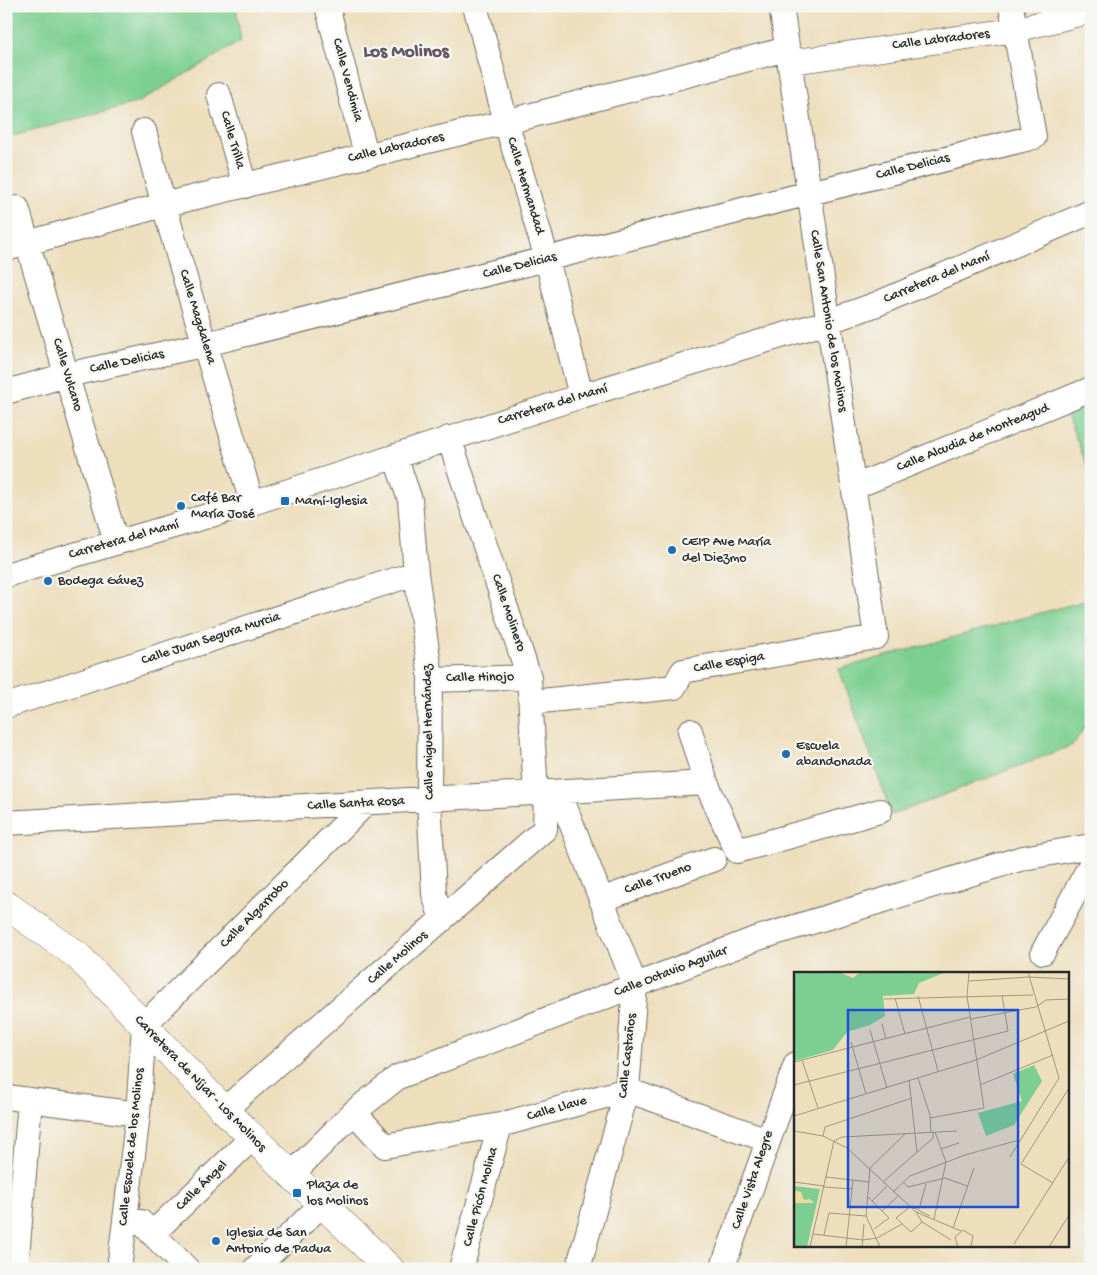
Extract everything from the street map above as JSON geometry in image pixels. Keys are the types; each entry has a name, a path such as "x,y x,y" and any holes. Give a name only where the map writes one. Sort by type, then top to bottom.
{"main road":[{"name":"Carretera de Níjar - Los Molinos","path":"6,905 78,956 224,1110 290,1176 392,1266"}],"street":[{"name":"Calle Vendimia","path":"327,6 366,154"},
{"name":"Calle Hermandad","path":"475,6 506,122 547,259 582,396"},
{"name":"Calle San Antonio de los Molinos","path":"781,6 827,322 876,637"},
{"path":"1011,6 1015,30"},
{"name":"Calle Labradores","path":"17,246 163,205 245,186 366,154 789,55 1015,30 1091,11"},
{"name":"Calle Delicias","path":"6,392 67,375 206,344 1034,137 1015,30"},
{"name":"Calle Trilla","path":"219,94 245,186"},
{"name":"Calle Magdalena","path":"144,131 163,205 252,503"},
{"name":"Calle Vulcano","path":"18,208 17,246 67,375 116,542"},
{"name":"Carretera del Mamí","path":"6,575 252,503 582,396 827,322 877,304 1091,212"},
{"name":"Calle Alcudia de Monteagud","path":"854,487 1091,389"},
{"name":"Calle Molinero","path":"449,438 529,677 547,793"},
{"name":"Calle Miguel Hernández","path":"396,456 410,500 416,573 430,680 429,799 434,894 442,920"},
{"name":"Calle Juan Segura Murcia","path":"6,706 416,573"},
{"name":"Calle Espiga","path":"532,702 674,687 682,671 876,637"},
{"name":"Calle Hinojo","path":"430,680 529,677"},
{"path":"690,731 706,783 737,851 880,811"},
{"name":"Calle Santa Rosa","path":"6,823 706,783"},
{"name":"Calle Castaños","path":"547,793 602,900 635,986 627,1090 578,1269"},
{"name":"Calle Molinos","path":"224,1110 545,829 547,793"},
{"name":"Calle Algarrobo","path":"144,1025 366,803"},
{"name":"Calle Octavio Aguilar","path":"290,1176 354,1112 398,1077 774,934 1023,858 1091,846"},
{"name":"Calle Trueno","path":"602,900 714,858"},
{"path":"1043,952 1091,864"},
{"name":"Calle Escuela de los Molinos","path":"119,1269 138,1114 144,1025"},
{"name":"Calle Vista Alegre","path":"722,1269 766,1140 794,1069"},
{"path":"627,1090 766,1140"},
{"name":"Calle Llave","path":"354,1112 385,1146 500,1125 627,1090"},
{"path":"6,1097 138,1114"},
{"path":"16,1269 16,1156 30,1101"},
{"name":"Calle Picón Molina","path":"461,1269 500,1125"},
{"name":"Calle Ángel","path":"152,1234 252,1138"},
{"path":"255,1269 321,1205"},
{"path":"126,1207 187,1269"}],"green space":[{"path":"6,6 236,6 241,41 139,102 6,138"},
{"path":"1091,403 1091,476 1066,413"},
{"path":"1091,599 1091,717 1073,745 892,815 839,669"}],"place":[{"name":"Mamí-Iglesia","path":"285,501"},
{"name":"Café Bar María José","path":"181,506"},
{"name":"CEIP Ave María del Diezmo","path":"672,550"},
{"name":"Bodega Gávez","path":"48,581"},
{"name":"Escuela abandonada","path":"786,754"},
{"name":"Plaza de los Molinos","path":"297,1193"},
{"name":"Iglesia de San Antonio de Padua","path":"216,1241"}],"district":[{"name":"Los Molinos","path":"406,52"}]}
